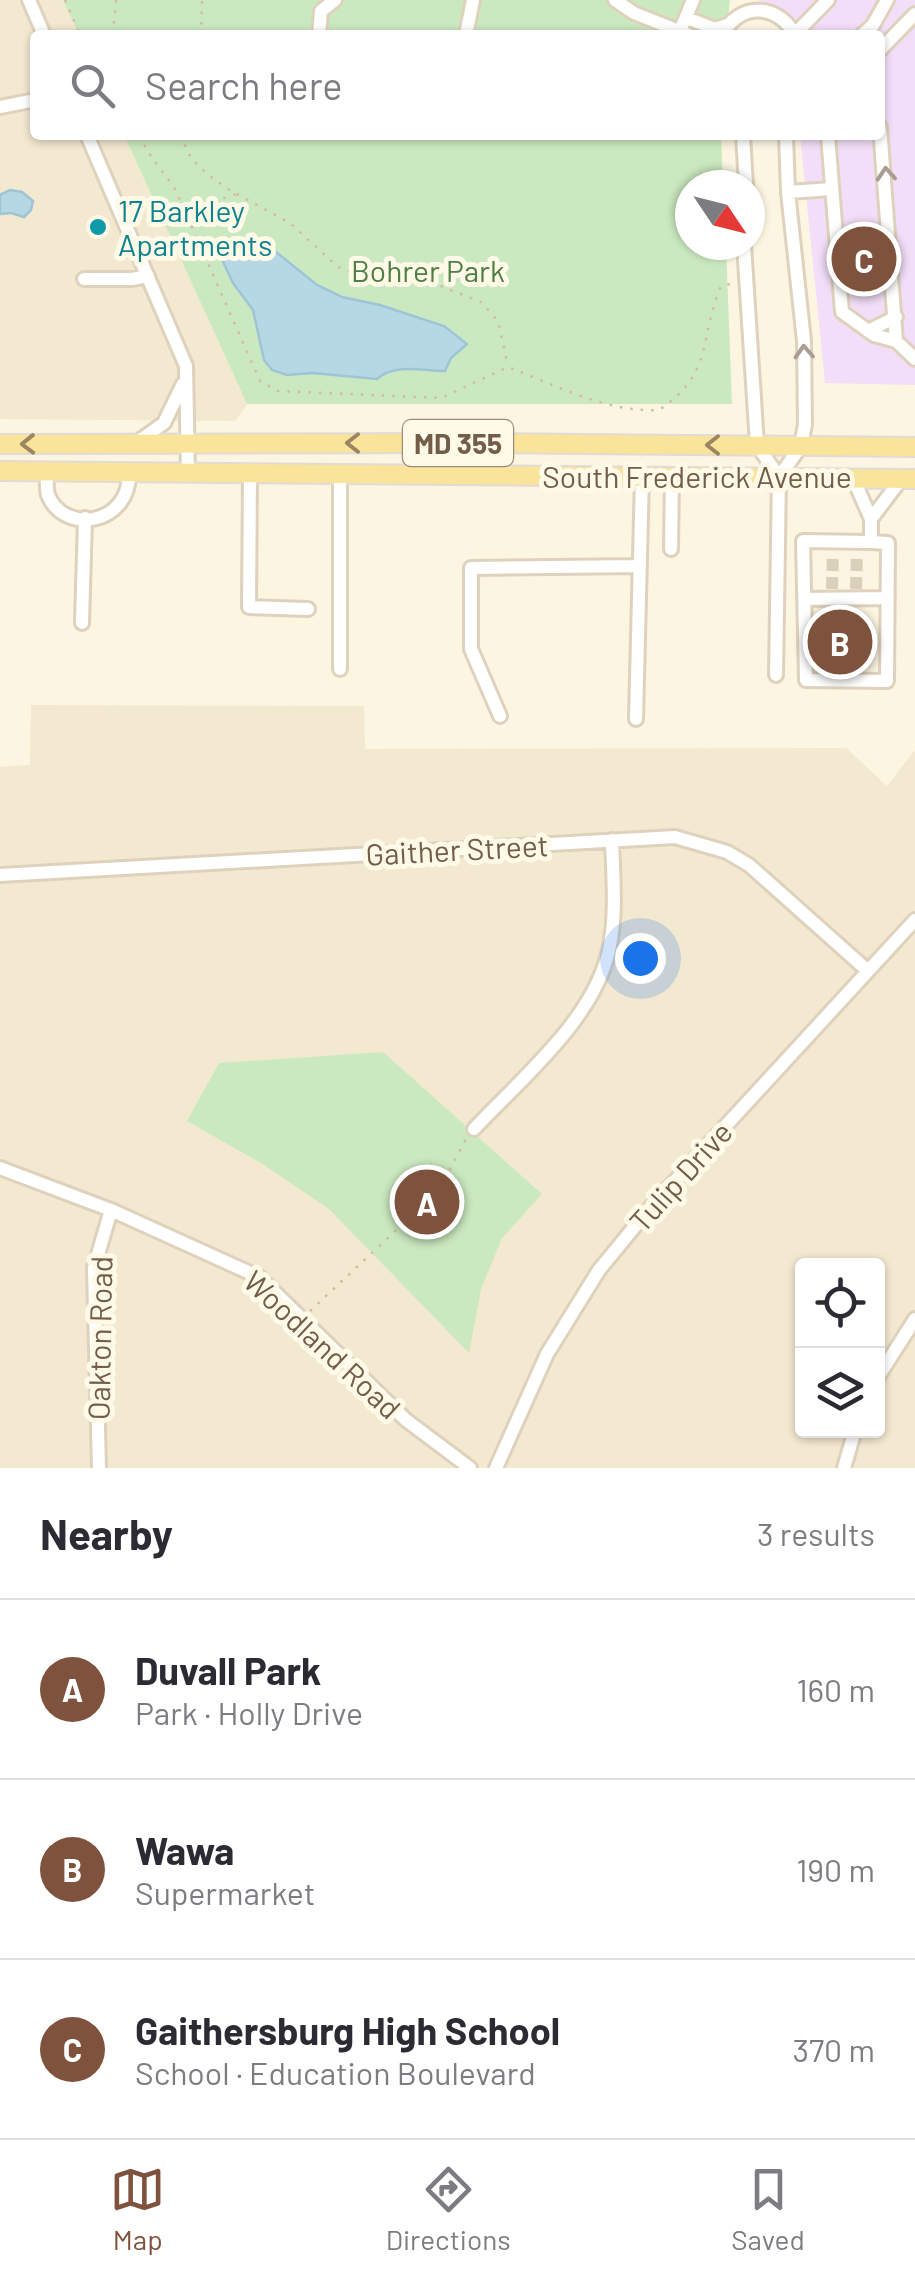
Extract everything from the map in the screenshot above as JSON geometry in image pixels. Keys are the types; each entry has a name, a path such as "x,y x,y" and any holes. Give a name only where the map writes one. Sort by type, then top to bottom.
{"main road":[{"name":"South Frederick Avenue","path":"0,444 915,448"},
{"name":"South Frederick Avenue","path":"0,471 908,478"}],"street":[{"path":"28,0 42,30"},
{"path":"320,30 321,11 335,0"},
{"path":"467,30 473,0"},
{"path":"615,0 634,13 685,28 725,30 747,12 774,6 793,30"},
{"path":"685,28 694,0"},
{"path":"799,30 828,0"},
{"path":"868,30 886,0"},
{"path":"885,45 915,14"},
{"path":"1,103 30,100"},
{"path":"89,140 186,366 188,473"},
{"path":"743,140 745,170"},
{"path":"776,674 779,477 801,446 805,424 804,341 786,140"},
{"path":"828,140 842,312 868,331 896,341 915,359"},
{"path":"881,140 896,341"},
{"path":"788,192 832,189"},
{"path":"745,260 757,445 779,477"},
{"path":"84,279 148,276"},
{"path":"868,331 896,316"},
{"path":"135,442 150,435 169,416 184,382 186,366"},
{"path":"48,472 50,499 69,515 85,518 104,516 117,509 127,492 129,473"},
{"path":"250,474 248,607 308,609"},
{"path":"340,475 340,668"},
{"path":"636,719 642,476"},
{"path":"671,549 672,477"},
{"path":"853,478 871,519"},
{"path":"862,546 871,519 908,478"},
{"path":"82,622 85,518"},
{"path":"778,540 803,541 833,547 888,543 888,682 806,680 803,541"},
{"path":"500,716 471,649 471,568 640,566"},
{"path":"804,598 856,594 888,598"},
{"name":"Gaither Street","path":"0,875 675,837 728,852 749,865 868,971"},
{"path":"474,1129 574,1022 596,988 609,952 614,915 612,840"},
{"name":"Tulip Drive","path":"496,1468 547,1354 599,1270 650,1208 915,920"},
{"name":"Woodland Road","path":"0,1168 111,1210 259,1277 406,1420 470,1468"},
{"name":"Oakton Road","path":"99,1468 94,1268 111,1210"},
{"path":"885,1366 915,1319"},
{"path":"844,1468 852,1438"}],"path":[{"path":"65,0 78,30"},
{"path":"116,0 113,17 119,30"},
{"path":"201,30 202,0"},
{"path":"142,140 151,159 165,172 176,191 260,381 278,391 440,398 508,367 586,397 644,411 659,410 677,398 699,370 720,286 747,283"},
{"path":"184,140 190,158 239,194 290,223 338,267 352,274 428,281 482,302 498,320 508,367"},
{"path":"189,224 203,205 239,194"},
{"path":"302,1319 439,1190 462,1142 474,1129"}],"shaded area":[{"path":"0,0 63,0 77,30 30,30 30,140 126,140 247,404 235,421 0,419"},
{"path":"757,0 915,0 915,385 825,383 801,140 885,140 885,30 803,30 788,13"},
{"path":"31,705 364,706 365,749 846,748 887,786 915,750 915,1468 0,1468 0,767 30,765"}],"green space":[{"path":"63,0 730,0 727,30 77,30"},
{"name":"Bohrer Park","path":"126,140 721,140 722,170 675,170 675,260 727,260 732,404 247,404"},
{"path":"383,1052 542,1194 502,1238 481,1289 469,1353 329,1209 261,1163 187,1121 219,1063"}],"water":[{"path":"10,190 22,192 33,201 24,217 0,214 0,195"},
{"path":"228,238 265,243 317,285 342,297 444,326 467,344 451,358 445,371 400,369 377,379 312,373 287,375 272,370 264,360 253,310 233,283 218,251 220,243"}],"tunnel":[{"path":"832,589 833,553"},
{"path":"856,589 857,553"}],"place":[{"name":"17 Barkley Apartments","path":"98,227"},
{"name":"Gaithersburg High School","path":"864,259"},
{"name":"Wawa","path":"840,642"},
{"name":"Duvall Park","path":"427,1202"}]}
